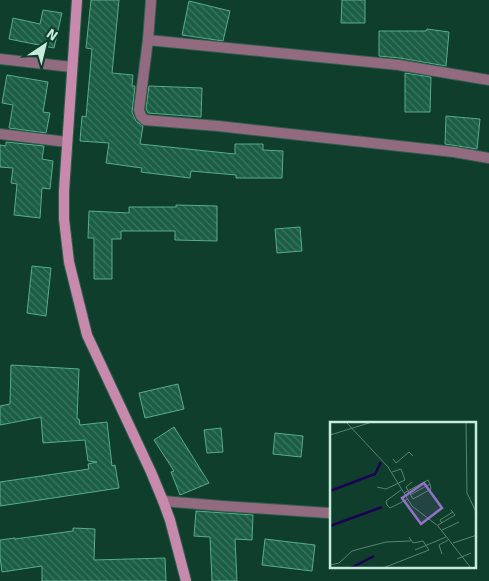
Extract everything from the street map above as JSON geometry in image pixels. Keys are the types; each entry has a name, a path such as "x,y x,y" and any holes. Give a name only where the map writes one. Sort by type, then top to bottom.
{"main road":[{"path":"77,0 64,191 64,219 69,262 86,335 163,501 186,581"}],"street":[{"path":"151,0 139,110 145,120 218,126 444,151 489,158"},
{"path":"148,40 399,65 489,80"},
{"path":"0,59 72,67"},
{"path":"0,134 67,142"},
{"path":"163,501 329,513"}],"building":[{"path":"91,0 119,0 112,73 133,75 132,86 135,86 132,112 136,121 143,126 140,144 235,154 235,144 263,144 263,150 283,151 282,178 236,178 236,175 191,171 190,178 141,172 142,168 106,163 109,143 80,141 82,116 86,117 92,49 86,48"},
{"path":"342,0 365,0 365,23 341,23"},
{"path":"189,1 230,11 223,41 182,35"},
{"path":"43,10 62,13 54,48 9,39 13,18 40,24"},
{"path":"427,29 449,32 446,66 379,56 379,31 426,31"},
{"path":"405,73 431,77 430,112 405,112"},
{"path":"7,75 48,82 43,112 50,113 46,133 9,128 13,105 2,103"},
{"path":"149,86 202,88 201,117 148,113 146,109"},
{"path":"446,116 480,119 477,149 445,144"},
{"path":"6,142 44,146 42,159 53,161 50,189 42,188 40,218 14,215 17,184 11,183 13,168 0,167 0,145 6,146"},
{"path":"176,205 217,206 217,241 175,240 175,231 121,231 121,239 112,239 112,279 94,279 94,238 88,238 89,211 129,213 129,207 176,207"},
{"path":"300,227 302,251 277,253 275,229"},
{"path":"32,266 51,268 46,316 27,313"},
{"path":"11,365 79,369 77,419 79,419 80,425 107,422 112,466 115,465 119,488 0,506 0,482 89,469 88,464 97,462 88,461 85,440 43,443 41,417 0,425 0,406 10,404"},
{"path":"178,384 184,409 145,418 139,393"},
{"path":"174,427 209,483 180,495 171,472 174,471 154,440"},
{"path":"221,428 223,452 207,453 204,430"},
{"path":"275,433 303,436 301,457 273,454"},
{"path":"196,511 253,515 252,540 235,539 237,581 212,581 210,537 194,536"},
{"path":"73,528 95,529 94,560 165,558 166,581 42,581 42,566 2,572 0,540 73,531"},
{"path":"265,539 315,545 312,571 262,565"}]}
